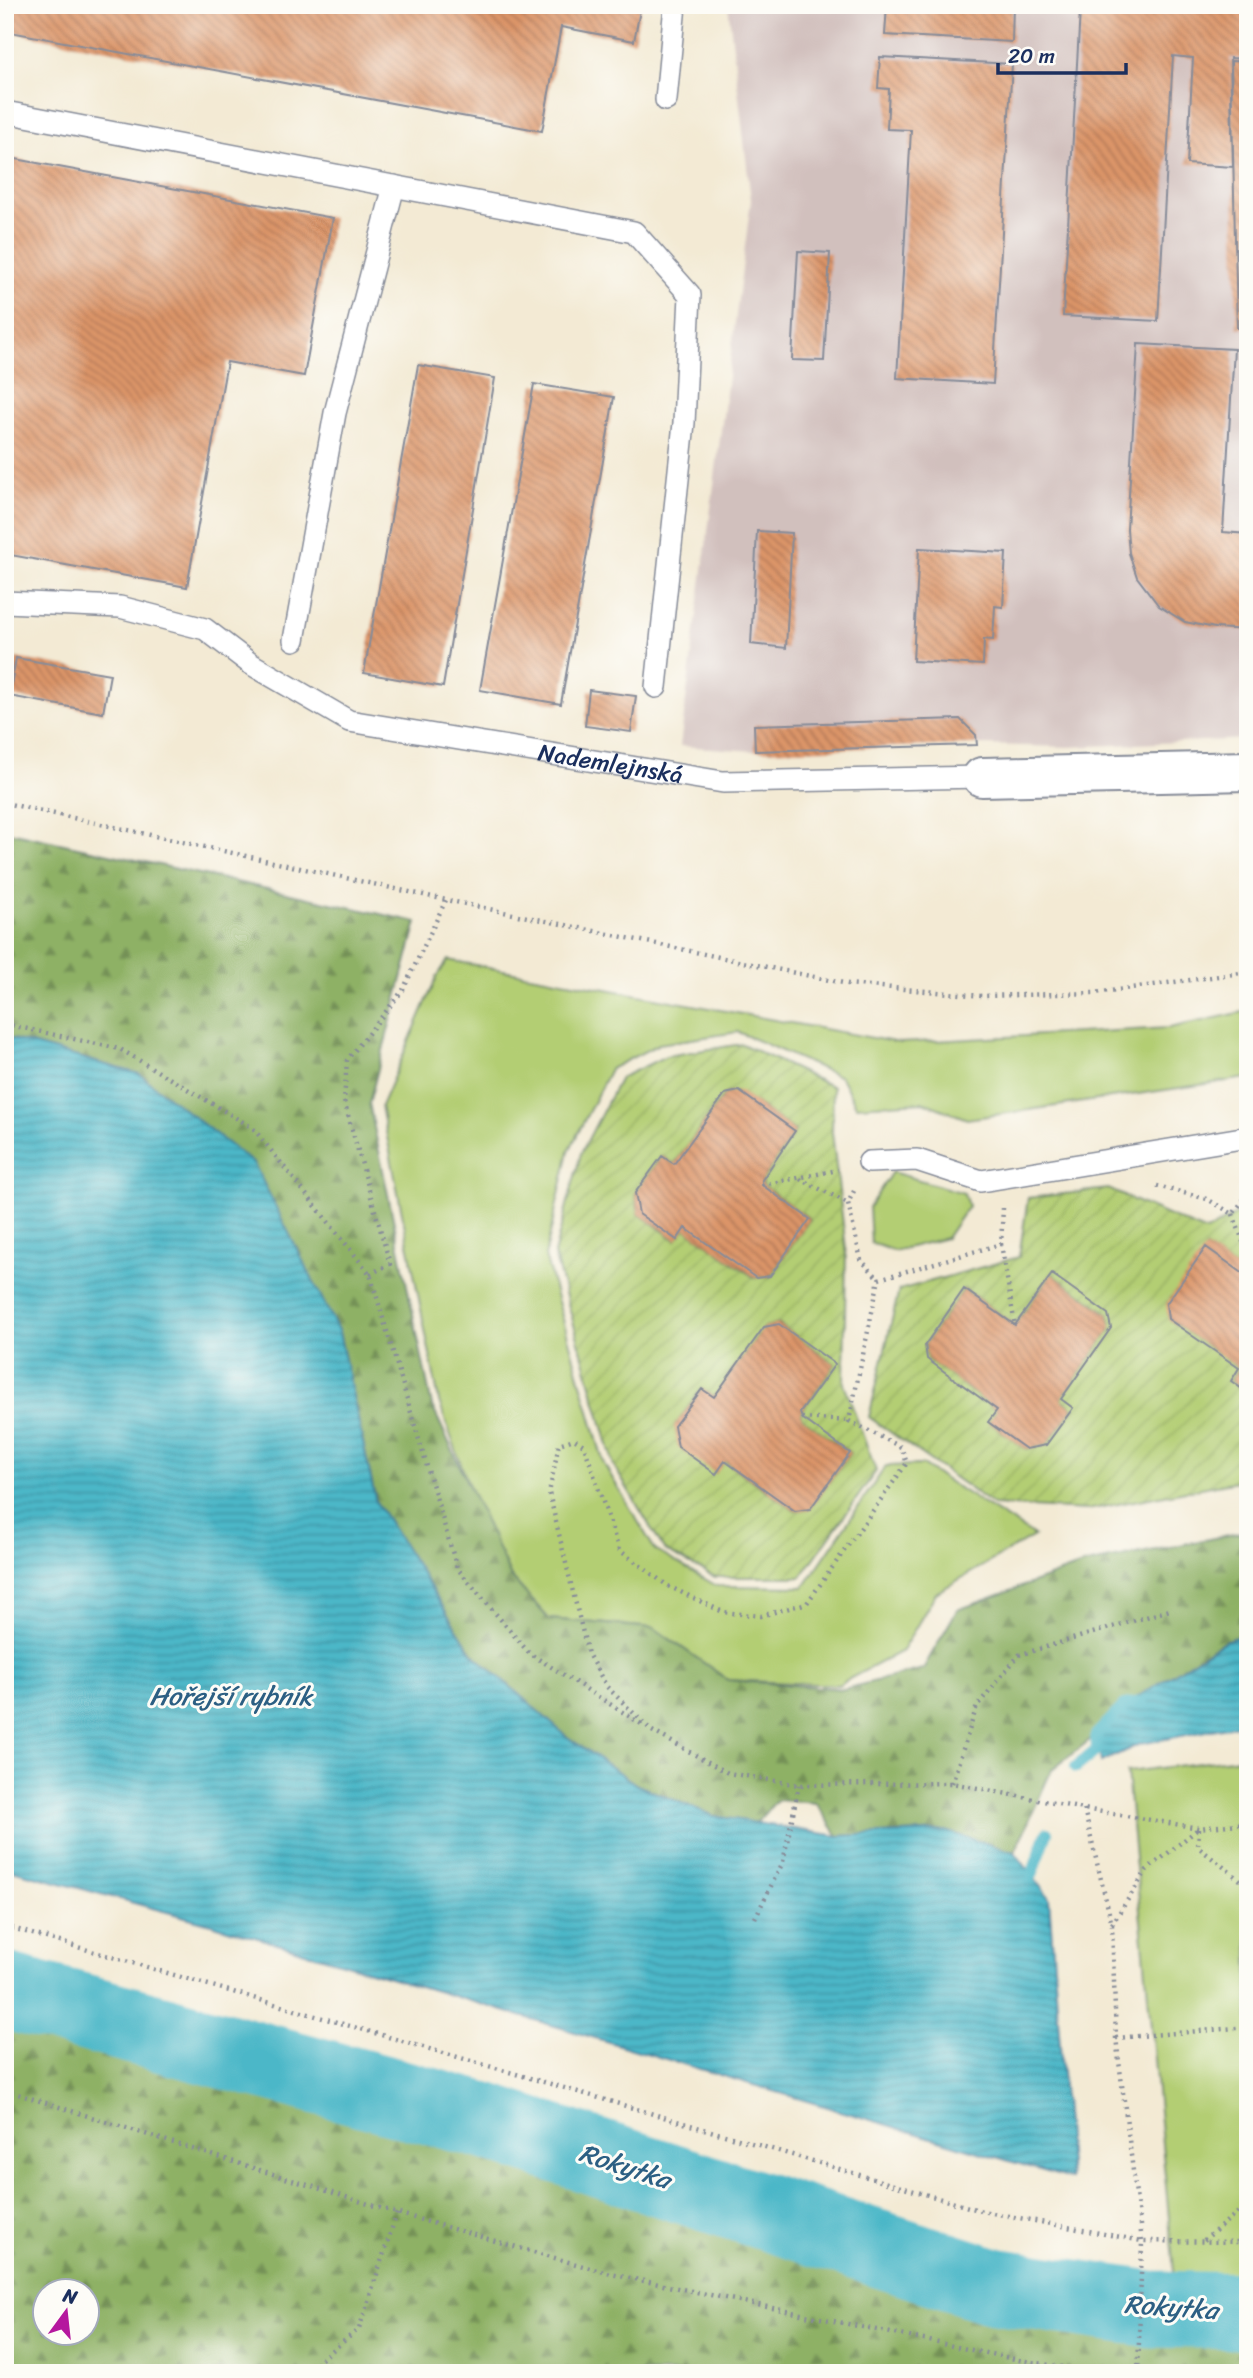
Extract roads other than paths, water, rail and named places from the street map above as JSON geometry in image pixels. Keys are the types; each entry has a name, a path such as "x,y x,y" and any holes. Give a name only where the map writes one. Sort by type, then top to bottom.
{"street":[{"name":"Nademlejnská","path":"982,777 1248,771"}],"lane":[{"path":"666,100 675,5"},
{"path":"5,112 634,232 690,295 684,423 656,687"},
{"path":"294,640 335,413 394,186"},
{"name":"Nademlejnská","path":"5,602 120,607 205,629 251,664 349,721 723,782 982,777"},
{"path":"869,1162 917,1160 981,1181 1248,1137"}],"water":[{"name":"Hořejší rybník","path":"5,1037 139,1074 254,1164 339,1332 376,1502 473,1654 566,1736 637,1785 714,1816 838,1836 945,1831 1015,1852 1049,1898 1070,2179 211,1924 5,1868"},
{"path":"1248,1633 1248,1723 1140,1744 1101,1762 1096,1735 1125,1705 1225,1641"}],"waterway":[{"path":"1076,1767 1097,1750 1096,1735 1125,1705 1142,1702"},
{"path":"1032,1875 1047,1833"},
{"name":"Rokytka","path":"5,1991 485,2121 994,2286 1151,2309 1248,2311"}]}
